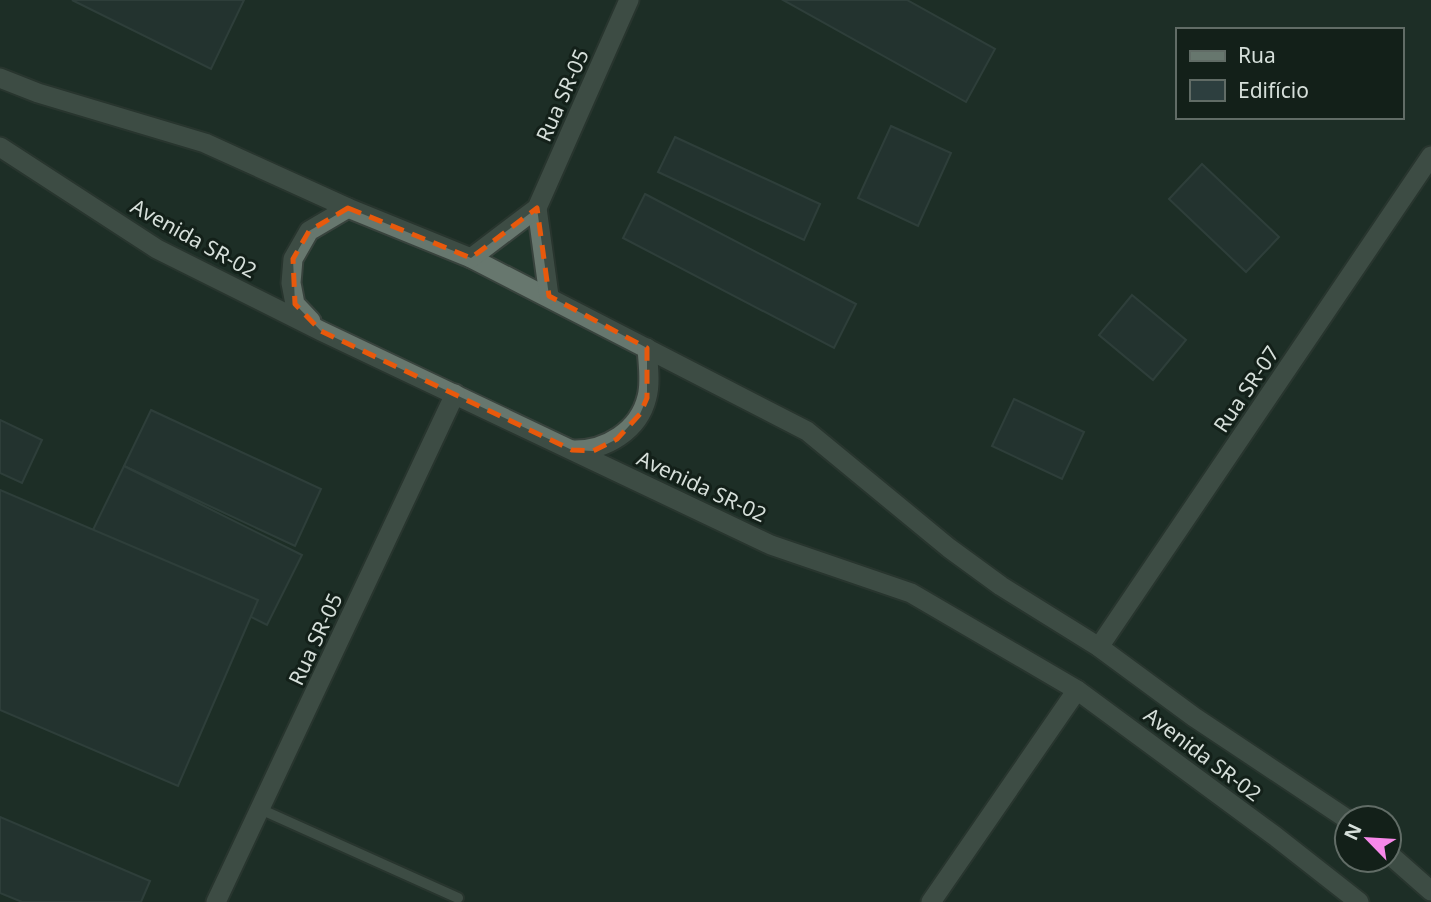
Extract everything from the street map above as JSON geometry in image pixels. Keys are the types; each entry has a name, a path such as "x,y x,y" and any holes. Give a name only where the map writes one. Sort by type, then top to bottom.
{"street":[{"name":"Rua SR-05","path":"471,258 537,208 629,0"},
{"name":"Avenida SR-02","path":"0,78 38,93 205,144 348,208 471,258 807,431 980,571 1099,647 1194,717 1333,810"},
{"name":"Avenida SR-02","path":"0,147 157,249 321,331 771,545 911,593 1077,690 1359,902"},
{"name":"Rua SR-07","path":"1099,647 1431,156"},
{"path":"321,331 295,304 291,284 293,259 309,231 348,208"},
{"path":"537,208 549,296"},
{"path":"572,450 593,451 617,439 640,414 647,398 649,382 647,348"},
{"name":"Rua SR-05","path":"216,902 455,394"},
{"path":"931,902 1077,690"},
{"path":"1403,866 1431,891"}],"lane":[{"path":"260,809 458,898"}],"highlighted area":[{"path":"348,208 471,258 537,208 549,296 647,348 647,398 640,414 617,439 593,451 572,450 321,331 295,304 293,259 309,231"}],"shaded area":[{"path":"0,0 1431,0 1431,902 0,902"}],"building":[{"path":"72,0 244,0 211,69"},
{"path":"783,0 907,0 995,49 966,102"},
{"path":"891,126 951,153 918,226 858,198"},
{"path":"675,137 820,204 804,240 658,172"},
{"path":"1202,164 1279,237 1246,272 1169,199"},
{"path":"645,194 856,304 834,348 623,238"},
{"path":"1132,295 1186,340 1153,380 1099,335"},
{"path":"1014,399 1084,432 1062,479 992,446"},
{"path":"151,410 321,489 295,546 124,466"},
{"path":"0,420 42,440 22,483 0,473"},
{"path":"124,466 302,555 267,625 90,536"},
{"path":"0,490 258,600 178,786 0,710"},
{"path":"0,817 150,881 141,902 22,902 0,893"}]}
